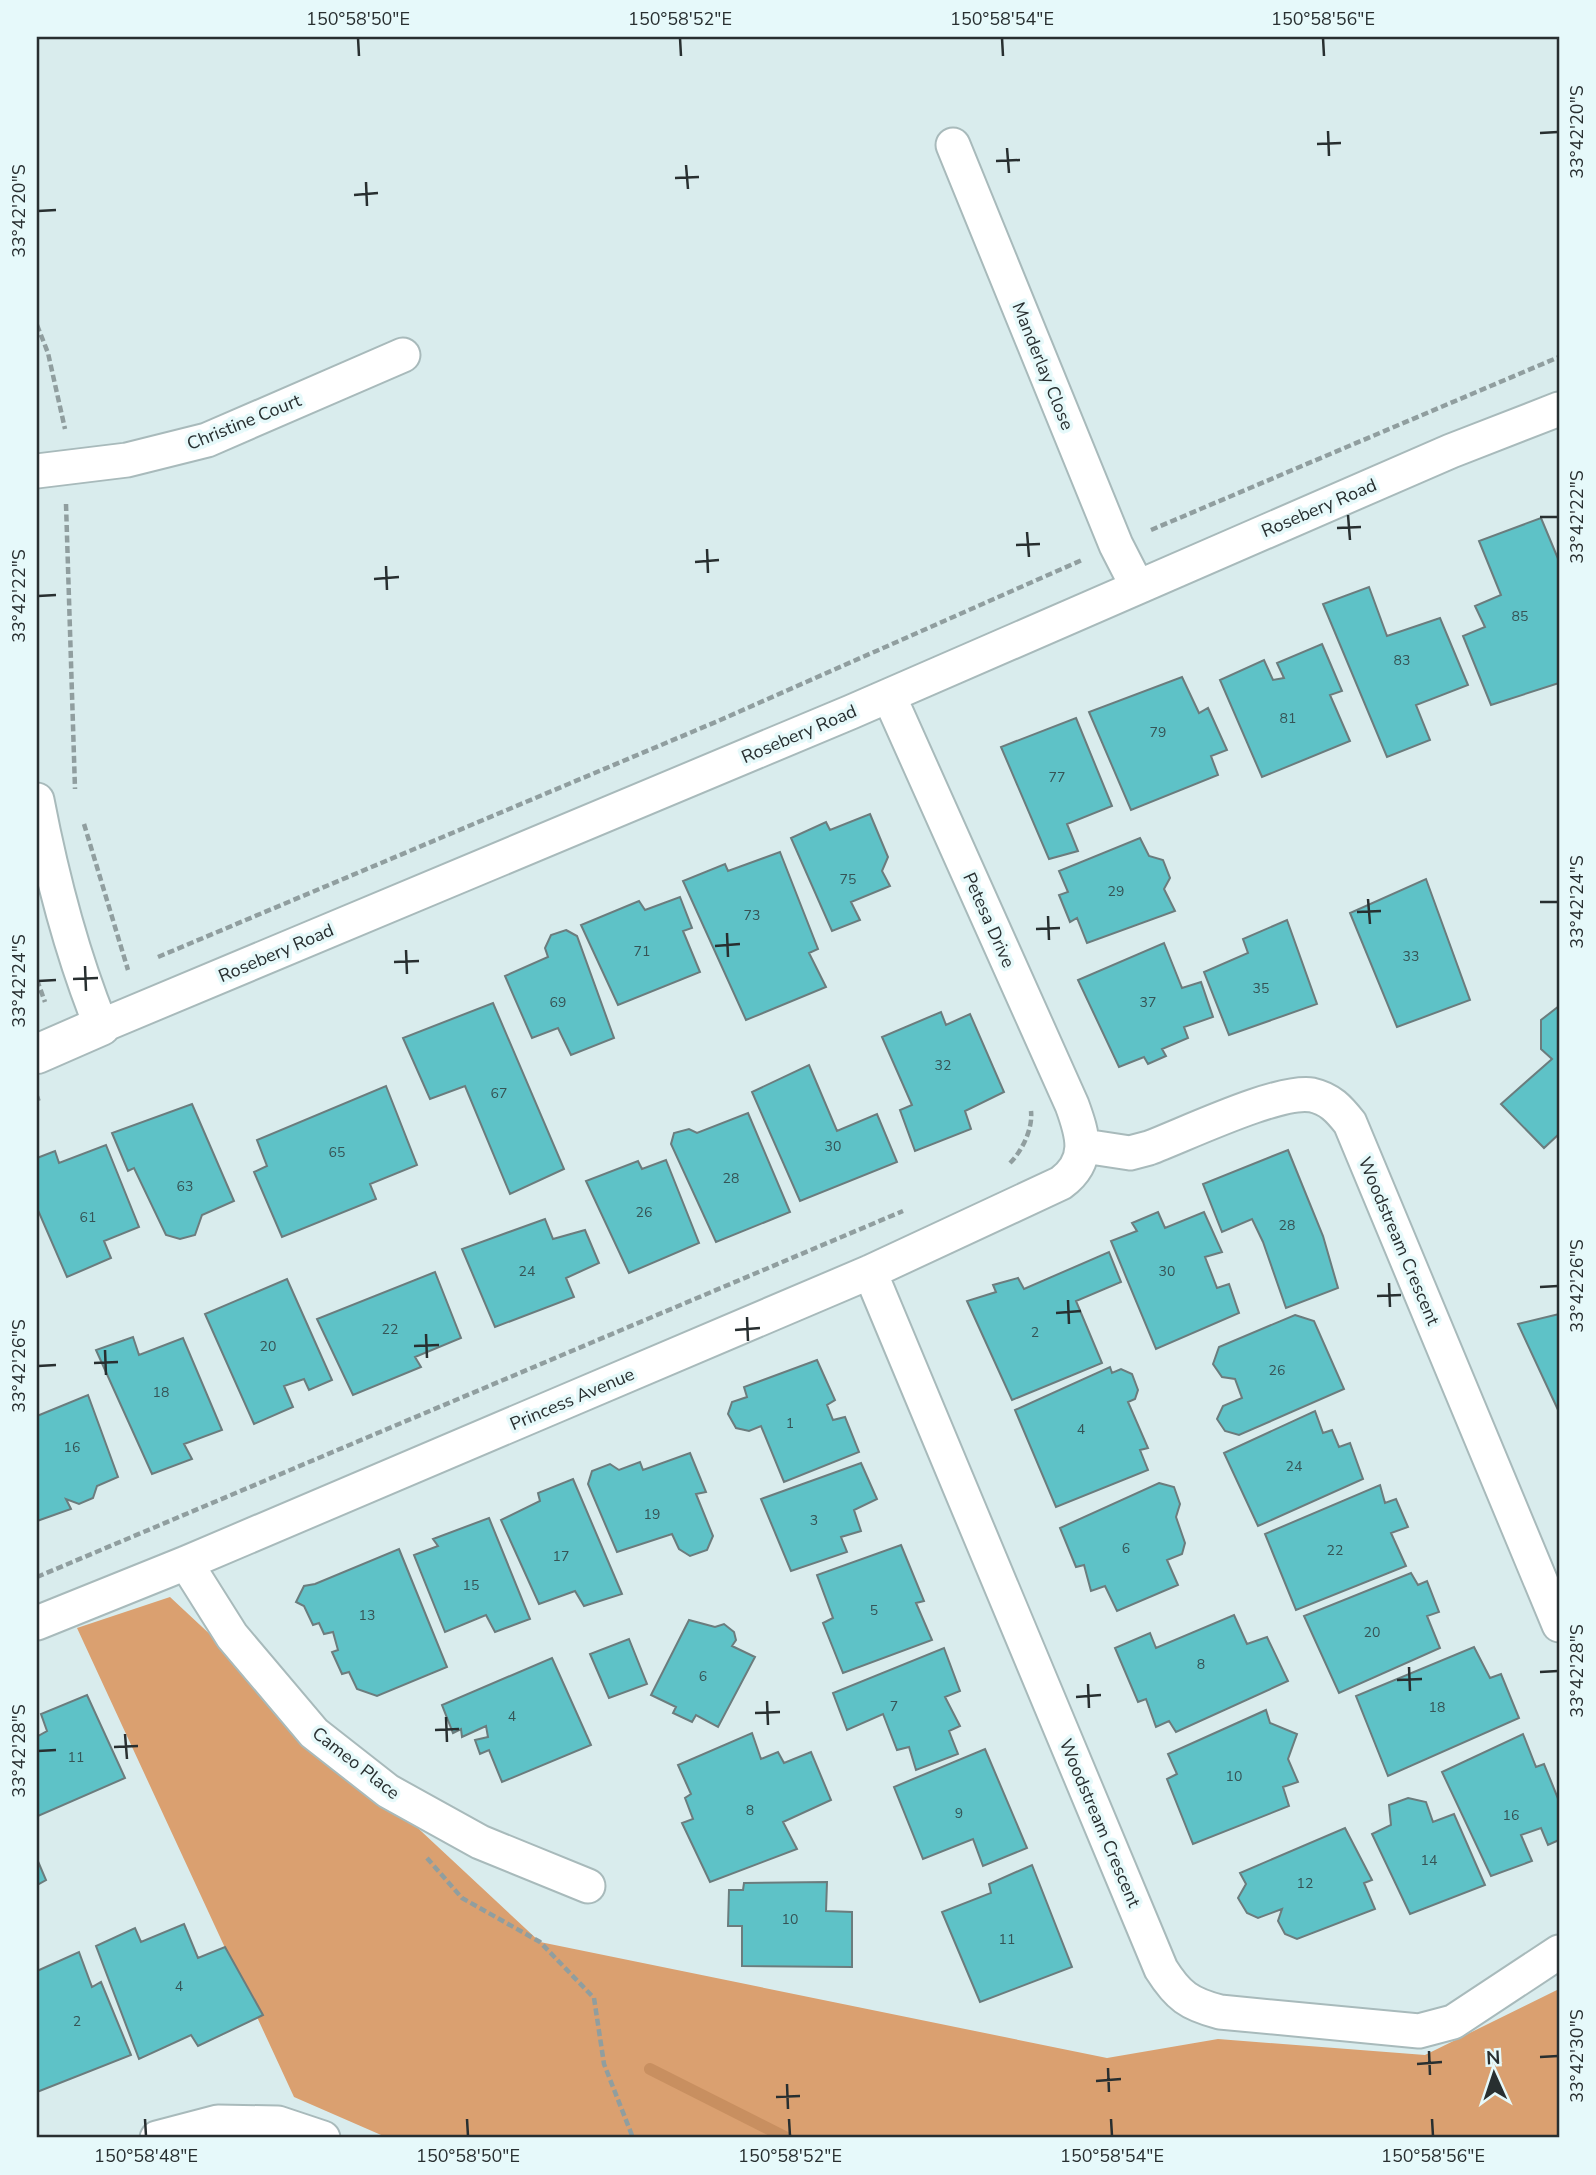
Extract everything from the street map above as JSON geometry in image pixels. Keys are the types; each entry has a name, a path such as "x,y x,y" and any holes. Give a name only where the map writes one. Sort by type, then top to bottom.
{"street":[{"name":"Manderlay Close","path":"953,145 1116,545 1137,586"},
{"name":"Christine Court","path":"51,469 127,460 207,440 403,355"},
{"name":"Rosebery Road","path":"37,1054 889,696 1451,451 1559,409"},
{"name":"Petesa Drive","path":"889,696 1072,1105 1084,1146"},
{"path":"37,800 53,883 85,986 101,1026"},
{"name":"Woodstream Crescent","path":"1084,1146 1130,1153 1281,1096 1311,1095 1334,1103 1350,1123 1559,1625"},
{"name":"Princess Avenue","path":"37,1623 186,1563 870,1272 1061,1183 1071,1175 1084,1146"},
{"name":"Woodstream Crescent","path":"870,1272 1161,1969 1181,1995 1197,2006 1220,2012 1419,2031 1453,2022 1559,1952"},
{"name":"Cameo Place","path":"186,1563 232,1636 314,1732 388,1791 480,1842 588,1886"},
{"path":"158,2138 218,2122 278,2123 323,2138"}],"path":[{"path":"37,325 48,353 65,429 51,469 75,794"},
{"path":"154,959 1559,357"},
{"path":"831,671 851,712"},
{"path":"37,1006 128,970 82,820"},
{"path":"37,979 45,1002"},
{"path":"1005,1168 1018,1155 1027,1136 1032,1118 1030,1105"},
{"path":"37,1577 903,1211"},
{"path":"418,1848 462,1898 540,1942 594,1998 604,2064 633,2138"}],"shaded area":[{"path":"170,1597 540,1942 1107,2058 1218,2039 1425,2055 1559,1989 1559,2138 388,2138 294,2097 77,1628"}],"building":[{"path":"1541,518 1559,561 1559,683 1491,705 1463,636 1485,627 1475,606 1501,595 1479,541"},
{"path":"1369,587 1387,636 1440,618 1468,685 1416,705 1430,740 1387,757 1323,604"},
{"path":"1322,644 1342,691 1330,695 1350,741 1262,777 1220,680 1264,660 1273,680 1284,678 1277,663"},
{"path":"1182,677 1199,713 1208,708 1227,750 1211,756 1218,775 1131,810 1089,712"},
{"path":"1076,718 1112,806 1067,824 1078,851 1049,859 1001,747"},
{"path":"870,814 888,857 882,871 890,886 851,902 860,920 832,931 791,838 826,822 830,830"},
{"path":"1140,838 1149,856 1163,860 1170,878 1164,889 1175,911 1087,943 1077,918 1070,922 1059,895 1068,892 1059,871"},
{"path":"780,852 818,949 809,953 826,987 746,1020 683,881 725,864 728,871"},
{"path":"1426,879 1470,1000 1397,1027 1350,913"},
{"path":"680,897 692,928 683,931 700,972 618,1005 581,925 639,901 645,910"},
{"path":"1287,920 1317,1004 1229,1035 1204,972 1248,953 1243,939"},
{"path":"566,930 577,936 614,1038 571,1055 558,1028 532,1038 505,976 548,957 545,948 551,935"},
{"path":"1164,943 1182,988 1201,982 1213,1017 1184,1027 1188,1038 1162,1049 1166,1056 1148,1064 1144,1057 1119,1067 1078,980"},
{"path":"493,1003 564,1169 510,1194 465,1086 430,1099 403,1038"},
{"path":"1559,1006 1559,1134 1544,1148 1501,1104 1552,1059 1541,1049 1541,1020"},
{"path":"941,1012 946,1025 970,1014 1004,1092 965,1111 971,1129 915,1151 900,1110 912,1105 882,1037"},
{"path":"809,1065 837,1131 877,1114 897,1162 800,1201 752,1092"},
{"path":"386,1086 417,1165 370,1184 376,1199 282,1237 254,1172 267,1166 257,1140"},
{"path":"192,1104 234,1201 202,1215 195,1235 180,1239 166,1235 134,1168 128,1171 112,1133"},
{"path":"748,1113 790,1212 716,1242 671,1144 674,1133 689,1129 697,1133"},
{"path":"106,1145 139,1227 104,1241 111,1258 67,1277 37,1208 37,1158 55,1151 59,1163"},
{"path":"1288,1150 1323,1236 1338,1288 1286,1308 1252,1219 1222,1232 1203,1184"},
{"path":"666,1160 699,1243 629,1273 586,1181 638,1161 642,1169"},
{"path":"1158,1212 1165,1228 1204,1212 1222,1252 1205,1257 1217,1288 1229,1284 1239,1313 1156,1349 1111,1241 1137,1231 1132,1223"},
{"path":"545,1219 553,1239 585,1230 599,1263 566,1278 574,1297 495,1327 462,1249"},
{"path":"1109,1252 1121,1282 1076,1301 1102,1363 1012,1400 967,1301 996,1292 993,1285 1018,1278 1024,1289"},
{"path":"435,1272 461,1338 415,1357 421,1367 353,1395 317,1319"},
{"path":"287,1279 332,1380 309,1390 304,1379 284,1386 293,1407 254,1424 205,1314"},
{"path":"1559,1314 1559,1412 1518,1324"},
{"path":"1295,1315 1314,1321 1344,1389 1239,1435 1225,1431 1217,1419 1223,1406 1242,1398 1235,1379 1222,1377 1213,1364 1219,1347"},
{"path":"133,1337 139,1355 183,1338 222,1430 184,1444 192,1459 152,1474 96,1350"},
{"path":"817,1360 835,1400 827,1405 833,1420 845,1417 859,1452 784,1482 761,1426 749,1431 736,1428 728,1414 732,1402 747,1397 744,1387"},
{"path":"1110,1367 1112,1373 1121,1369 1132,1374 1138,1390 1135,1399 1128,1402 1148,1448 1140,1450 1148,1470 1056,1507 1015,1410"},
{"path":"88,1395 118,1477 97,1486 93,1498 79,1504 66,1499 71,1509 37,1521 37,1416"},
{"path":"1315,1411 1323,1433 1332,1430 1339,1447 1350,1443 1363,1479 1258,1526 1224,1453"},
{"path":"690,1453 706,1492 696,1494 713,1536 707,1550 690,1556 679,1549 672,1534 617,1552 588,1484 592,1471 610,1464 619,1470 640,1462 643,1470"},
{"path":"861,1463 877,1499 854,1510 861,1531 841,1537 847,1552 791,1571 761,1499"},
{"path":"573,1479 622,1594 584,1606 575,1591 539,1604 501,1520 540,1501 538,1493"},
{"path":"1159,1483 1174,1487 1180,1504 1176,1517 1185,1543 1182,1554 1167,1560 1178,1585 1117,1611 1105,1586 1091,1591 1084,1565 1076,1567 1060,1528"},
{"path":"1380,1485 1385,1503 1396,1499 1408,1527 1391,1533 1406,1566 1296,1610 1265,1534"},
{"path":"489,1518 530,1619 495,1632 486,1615 445,1632 414,1555 438,1546 433,1539"},
{"path":"901,1545 924,1601 916,1603 932,1640 843,1673 823,1623 833,1618 817,1575"},
{"path":"399,1549 447,1667 377,1696 357,1689 349,1672 342,1674 332,1652 338,1650 333,1632 324,1634 319,1623 313,1625 304,1606 296,1602 304,1586 315,1584"},
{"path":"1411,1573 1418,1585 1427,1581 1439,1612 1427,1616 1440,1648 1339,1693 1304,1616"},
{"path":"1234,1615 1247,1644 1267,1637 1288,1681 1176,1732 1169,1721 1156,1727 1146,1699 1138,1702 1115,1648 1150,1633 1156,1648"},
{"path":"689,1620 715,1627 724,1624 734,1632 736,1640 732,1646 755,1657 718,1727 696,1715 692,1722 673,1713 676,1707 651,1695"},
{"path":"629,1639 647,1684 609,1698 590,1654"},
{"path":"1474,1647 1490,1678 1501,1674 1519,1718 1388,1776 1356,1696"},
{"path":"944,1648 960,1691 945,1697 960,1726 949,1731 958,1754 916,1770 909,1747 897,1750 883,1714 847,1730 833,1693"},
{"path":"552,1658 591,1745 502,1782 489,1750 480,1754 475,1740 488,1737 486,1726 462,1737 461,1729 453,1733 442,1705"},
{"path":"87,1695 125,1778 38,1816 37,1732 38,1736 47,1731 41,1714"},
{"path":"1266,1710 1270,1723 1297,1734 1288,1759 1298,1782 1283,1787 1289,1806 1193,1844 1167,1779 1177,1774 1168,1754"},
{"path":"752,1733 761,1759 778,1752 784,1763 811,1752 831,1800 783,1822 797,1849 710,1882 682,1823 693,1819 685,1798 691,1794 678,1765"},
{"path":"1523,1734 1536,1767 1544,1764 1559,1801 1559,1840 1548,1845 1541,1828 1521,1835 1532,1861 1491,1876 1442,1772"},
{"path":"985,1749 1027,1848 983,1866 973,1839 923,1859 894,1787"},
{"path":"1408,1798 1426,1802 1433,1822 1454,1814 1485,1885 1410,1914 1372,1834 1391,1825 1389,1805"},
{"path":"1345,1828 1372,1880 1364,1883 1375,1909 1297,1939 1285,1934 1278,1921 1282,1909 1258,1918 1247,1913 1238,1898 1246,1884 1240,1873"},
{"path":"37,1859 46,1880 37,1885"},
{"path":"1032,1865 1072,1967 980,2002 942,1912 991,1893 989,1884"},
{"path":"827,1882 826,1911 852,1912 852,1967 742,1966 742,1926 728,1926 729,1890 743,1890 744,1883"},
{"path":"184,1924 198,1958 225,1947 263,2015 198,2046 191,2035 139,2059 96,1946 135,1928 141,1942"},
{"path":"79,1952 92,1987 101,1982 131,2055 37,2092 37,1971"}],"waterway":[{"path":"650,2069 787,2138"}]}
